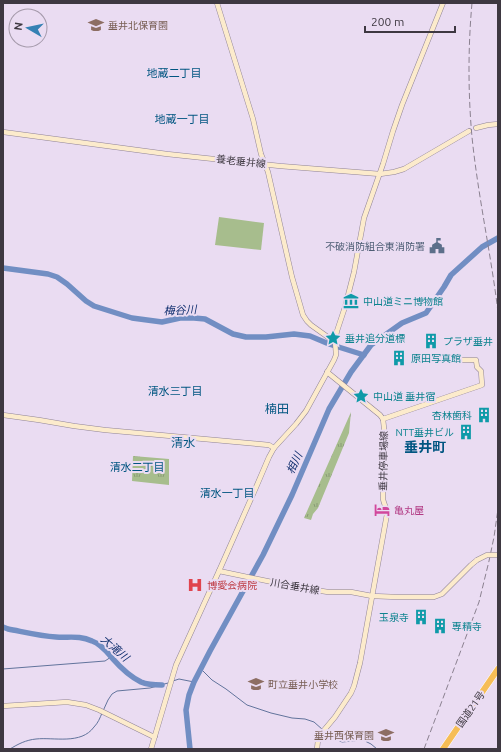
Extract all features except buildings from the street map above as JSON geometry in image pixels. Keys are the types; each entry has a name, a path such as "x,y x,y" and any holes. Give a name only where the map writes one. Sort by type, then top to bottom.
{"highway":[{"name":"国道21号","path":"443,749 498,669"}],"street":[{"path":"217,3 253,119 262,155 266,164 292,277 303,315 307,321 335,342"},
{"path":"151,749 176,665 221,572 266,463 274,448 306,411 334,360 336,350 335,342 354,272 367,207 380,174 414,72 443,3"},
{"path":"476,128 498,124"},
{"name":"養老垂井線","path":"3,132 160,154 380,174 394,172 404,168 469,131"},
{"name":"垂井停車場線","path":"317,749 318,740 324,730 351,693 360,663 387,514 386,507 383,503 383,419 482,385 481,371 477,367 476,360 446,360"},
{"path":"328,373 383,419"},
{"path":"3,415 74,426 269,445 274,448"},
{"name":"川合垂井線","path":"221,572 328,592 351,592 372,596 417,598 442,594 477,560 487,555 498,555"},
{"path":"3,706 67,702 86,704 152,736 155,736"}],"green space":[{"path":"219,217 264,223 261,250 215,245"},
{"path":"351,412 349,433 318,508 313,514 311,520 304,518"},
{"path":"133,456 169,459 169,485 132,481"}],"waterway":[{"name":"相川","path":"190,749 186,710 189,695 194,682 263,555 292,495 329,409 351,372 371,345 402,323 426,313 451,275 482,247 498,238"},
{"name":"梅谷川","path":"3,268 48,274 57,277 94,306 132,318 162,322 180,318 205,319 233,334 246,337 266,337 294,334 310,336 329,344 364,355"},
{"name":"大滝川","path":"3,627 44,636 78,637 87,639 101,646 122,668 137,680 146,684 162,685"},
{"path":"3,669 105,661 111,657"},
{"path":"201,669 212,680 247,705 271,713 292,718 305,719 314,722 323,730"},
{"path":"173,681 179,679 194,682"},
{"path":"103,711 112,694 117,691 150,688 168,683"},
{"path":"10,749 22,742 32,740 67,739 82,736 89,733 99,720 102,713"},
{"path":"325,732 342,742 363,740 377,749"}],"railway":[{"path":"472,3 469,70 472,137 498,312"},
{"path":"424,749 479,602 494,537 498,509"}],"place":[{"name":"垂井北保育園","path":"96,25"},
{"name":"不破消防組合東消防署","path":"437,246"},
{"name":"中山道ミニ博物館","path":"351,301"},
{"name":"垂井追分道標","path":"333,338"},
{"name":"プラザ垂井","path":"431,341"},
{"name":"原田写真館","path":"399,358"},
{"name":"中山道 垂井宿","path":"361,396"},
{"name":"杏林歯科","path":"484,415"},
{"name":"NTT垂井ビル","path":"466,432"},
{"name":"亀丸屋","path":"382,510"},
{"name":"博愛会病院","path":"195,585"},
{"name":"玉泉寺","path":"421,617"},
{"name":"専精寺","path":"440,626"},
{"name":"町立垂井小学校","path":"256,684"},
{"name":"垂井西保育園","path":"386,735"}],"district":[{"name":"地蔵二丁目","path":"174,73"},
{"name":"地蔵一丁目","path":"182,119"},
{"name":"清水三丁目","path":"175,391"},
{"name":"楠田","path":"277,409"},
{"name":"清水","path":"183,443"},
{"name":"垂井町","path":"425,447"},
{"name":"清水二丁目","path":"137,467"},
{"name":"清水一丁目","path":"227,493"}]}
